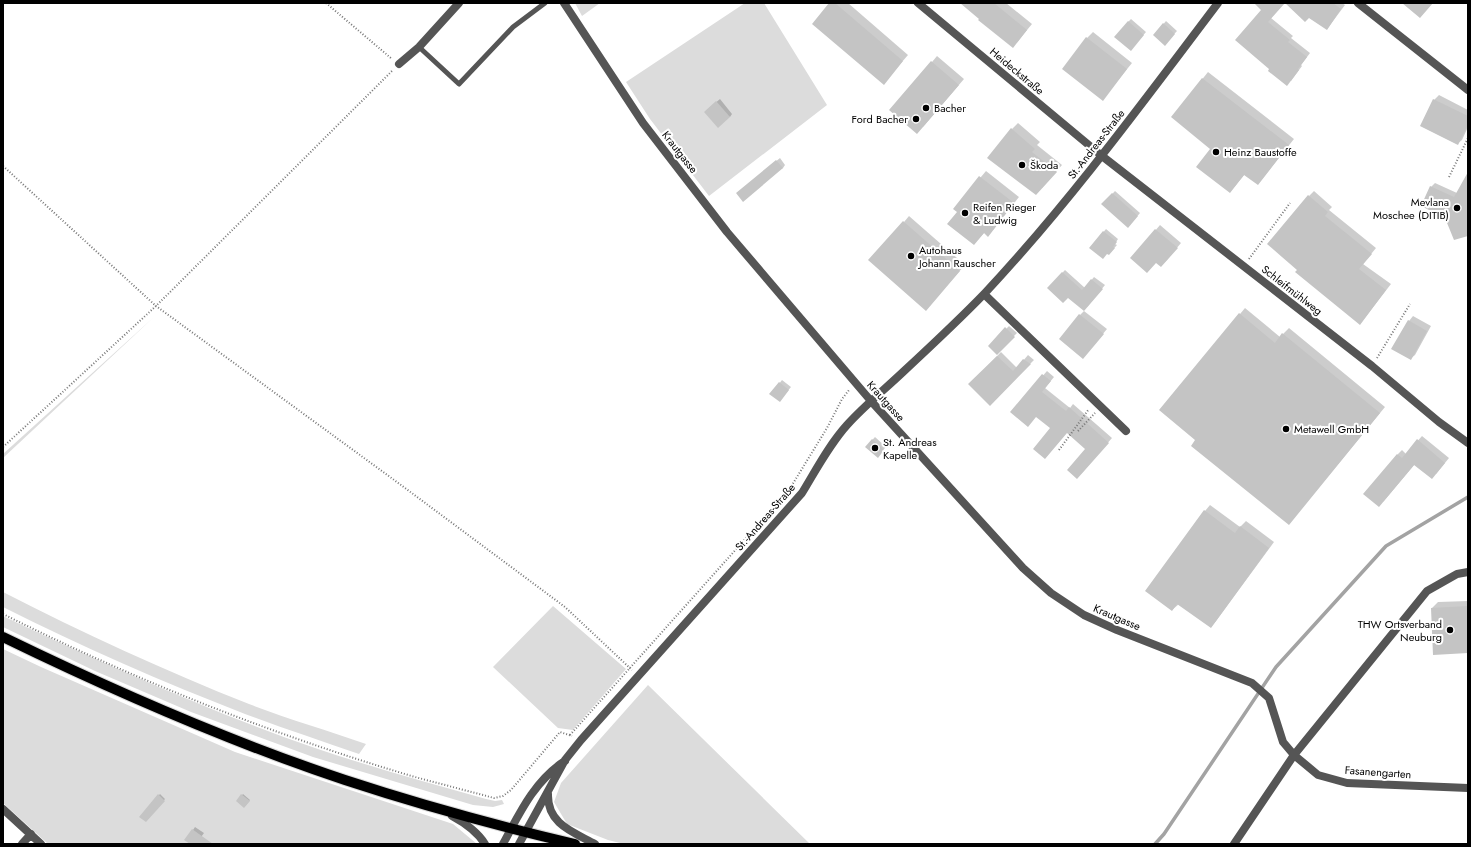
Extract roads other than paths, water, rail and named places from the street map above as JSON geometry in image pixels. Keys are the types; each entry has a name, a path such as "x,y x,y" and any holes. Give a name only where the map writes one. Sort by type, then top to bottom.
{"main road":[{"path":"3,637 123,693 244,743 344,780 441,810 511,829 575,844"}],"street":[{"path":"399,64 419,47 459,3"},
{"name":"Krautgasse","path":"564,3 648,129 727,232 870,401 1023,568 1051,593 1084,614 1117,630 1252,683 1269,698 1283,742 1294,756"},
{"name":"Heideckstraße","path":"918,3 1102,156"},
{"name":"St.-Andreas-Straße","path":"565,760 638,675 802,493 827,451 846,426 870,401 904,371 984,294 1033,239 1102,156 1218,3"},
{"path":"1358,3 1468,90"},
{"name":"Schleifmühlweg","path":"1102,156 1372,366 1439,422 1468,443"},
{"path":"984,294 1126,431"},
{"path":"1234,844 1294,756 1427,591 1457,574 1468,572"},
{"name":"Fasanengarten","path":"1294,756 1318,775 1347,783 1468,788"},
{"path":"519,844 549,792 565,760"},
{"path":"502,844 536,788 557,766 565,760"},
{"path":"549,792 549,808 556,820 569,830 595,844"},
{"path":"3,810 41,844"},
{"path":"441,810 463,822 473,830 485,844"},
{"path":"22,844 31,834"}],"lane":[{"path":"419,47 459,84 513,27 545,3"}],"waterway":[{"path":"1155,844 1164,834 1276,667 1386,546 1468,497"}],"place":[{"name":"Bacher","path":"926,108"},
{"name":"Ford Bacher","path":"916,119"},
{"name":"Heinz Baustoffe","path":"1216,152"},
{"name":"Škoda","path":"1022,165"},
{"name":"Mevlana Moschee (DITIB)","path":"1457,208"},
{"name":"Reifen Rieger & Ludwig","path":"965,213"},
{"name":"Autohaus Johann Rauscher","path":"911,256"},
{"name":"Metawell GmbH","path":"1286,429"},
{"name":"St. Andreas Kapelle","path":"875,448"},
{"name":"THW Ortsverband Neuburg","path":"1450,630"}]}
